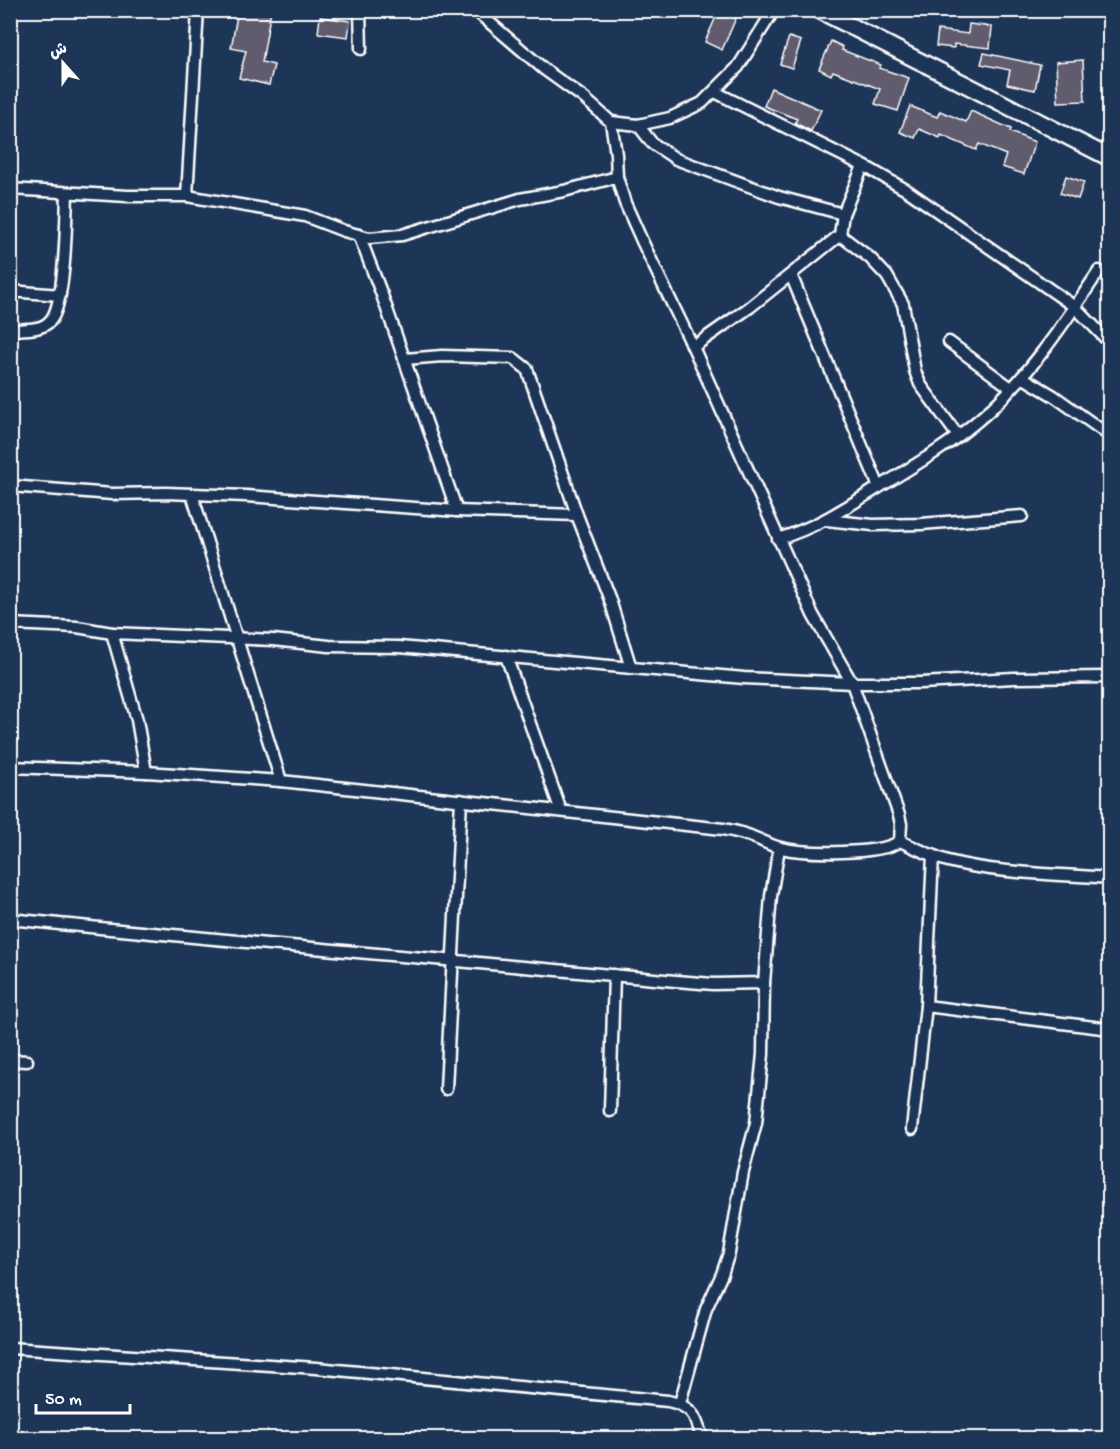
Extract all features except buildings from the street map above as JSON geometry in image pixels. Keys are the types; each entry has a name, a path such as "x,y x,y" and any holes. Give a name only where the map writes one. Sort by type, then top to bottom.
{"street":[{"path":"187,196 198,10"},
{"path":"360,10 361,49"},
{"path":"475,10 545,70 584,98 611,122 638,125 670,118 702,104 738,67 774,10"},
{"path":"819,10 1110,158"},
{"path":"715,92 863,166 908,192 1075,307 1110,343"},
{"path":"611,122 617,177 625,203 693,347 813,615 852,683 899,815 900,841"},
{"path":"638,125 652,143 676,159 779,197 843,214"},
{"path":"693,347 722,328 840,235 843,214 863,166"},
{"path":"10,189 187,196 305,216 369,238 402,235 520,199 564,191 617,177"},
{"path":"10,330 38,328 49,322 57,311 67,193"},
{"path":"840,235 870,258 887,276 903,304 915,371 920,384 958,436"},
{"path":"358,236 405,358 457,511"},
{"path":"778,539 807,530 826,520 958,436 981,418 1022,377 1099,271"},
{"path":"791,275 879,487"},
{"path":"10,291 60,295"},
{"path":"949,342 1011,388"},
{"path":"405,358 442,356 513,358 524,365 610,600 631,668"},
{"path":"1022,377 1064,402 1110,436"},
{"path":"10,486 112,494 192,494 325,500 457,511 577,514"},
{"path":"192,494 280,780"},
{"path":"826,520 873,525 921,524 1022,516"},
{"path":"10,624 66,626 112,633 273,640 329,646 388,646 744,678 852,683 921,683 1014,678 1110,677"},
{"path":"112,633 137,720 146,771"},
{"path":"506,656 561,811"},
{"path":"10,767 146,771 280,780 723,829 779,848 801,852 870,850 887,847 900,841 948,861 1012,871 1110,878"},
{"path":"446,1089 461,800"},
{"path":"680,1403 706,1309 729,1253 736,1207 756,1123 763,1054 764,983 771,896 779,848"},
{"path":"912,1129 926,1006 933,855"},
{"path":"10,919 215,940 452,959 713,984 764,983"},
{"path":"610,1111 614,975"},
{"path":"926,1006 1110,1029"},
{"path":"10,1060 27,1061"},
{"path":"10,1348 316,1368 680,1403 693,1414 702,1438"}]}
